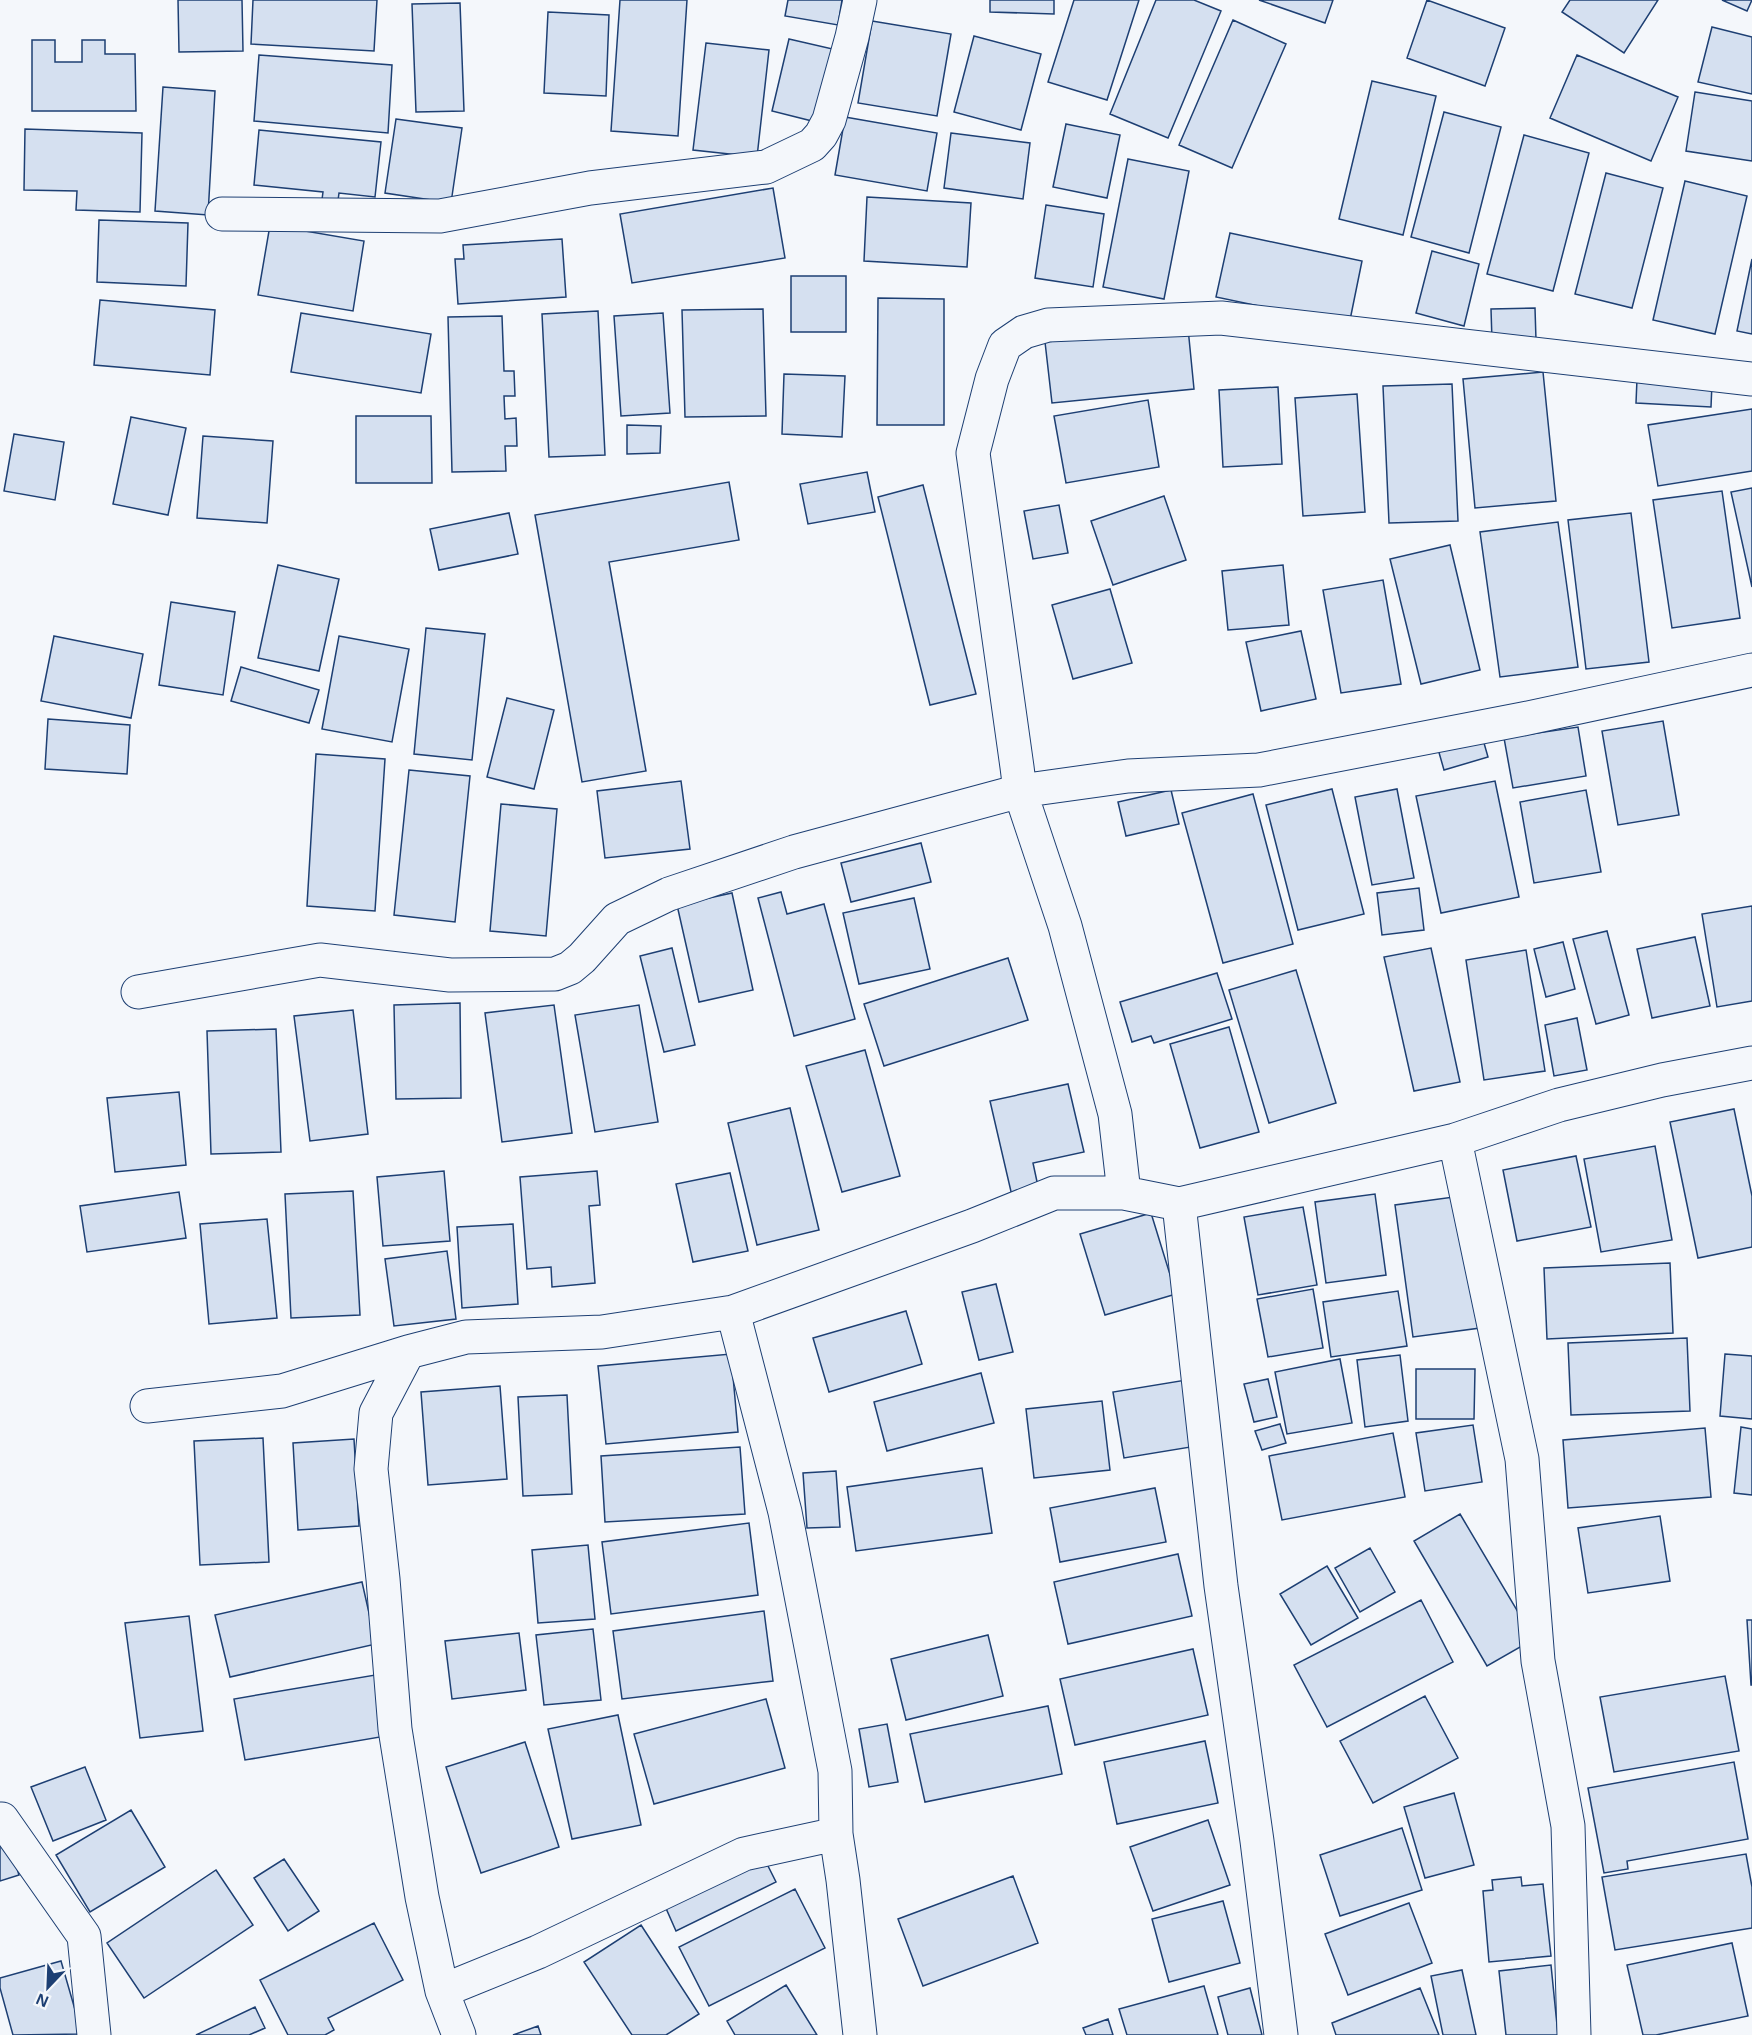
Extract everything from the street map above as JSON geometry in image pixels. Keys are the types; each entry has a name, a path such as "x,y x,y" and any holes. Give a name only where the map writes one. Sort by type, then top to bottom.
{"street":[{"path":"222,214 440,216 590,188 766,166 812,145 821,135 829,120 860,0"},
{"path":"1124,1193 1112,1103 1065,926 1020,792 973,453 992,380 1005,345 1024,332 1048,325 1221,318 1752,379"},
{"path":"138,992 320,960 450,975 555,974 570,968 582,958 617,919 669,894 794,852 1020,792 1128,776 1259,770 1523,719 1752,670"},
{"path":"147,1406 282,1391 408,1352 466,1337 602,1332 733,1312 972,1226 1054,1193 1124,1193 1179,1204 1455,1140 1558,1105 1662,1080 1752,1063"},
{"path":"1455,1140 1522,1459 1538,1661 1568,1826 1574,2035"},
{"path":"1179,1204 1221,1586 1257,1841 1281,2035"},
{"path":"733,1312 784,1512 834,1771 836,1834 860,2035"},
{"path":"408,1352 376,1413 371,1469 383,1579 395,1729 422,1897 442,1991 459,2035"},
{"path":"2,1819 84,1936 94,2035"},
{"path":"442,1991 538,1952 744,1854 836,1834"}],"building":[{"path":"178,0 242,0 243,51 179,52"},
{"path":"253,0 377,0 374,51 251,44"},
{"path":"620,0 687,0 678,136 611,131"},
{"path":"788,0 842,0 838,25 785,16"},
{"path":"990,0 1054,0 1054,14 990,12"},
{"path":"1074,0 1139,0 1107,100 1048,82"},
{"path":"1156,0 1194,0 1221,11 1168,138 1110,114"},
{"path":"1259,0 1333,0 1325,23"},
{"path":"1427,0 1505,28 1485,86 1407,58"},
{"path":"1570,0 1658,0 1624,53 1562,12"},
{"path":"1722,0 1752,0 1747,11"},
{"path":"460,3 464,111 416,112 412,4"},
{"path":"548,12 609,15 606,96 544,93"},
{"path":"1233,20 1286,44 1232,168 1179,145"},
{"path":"872,21 951,34 937,116 858,103"},
{"path":"1712,27 1752,37 1752,94 1698,82"},
{"path":"974,36 1041,54 1021,130 954,112"},
{"path":"789,39 837,50 820,123 772,111"},
{"path":"32,40 55,40 55,62 82,62 82,40 105,40 105,54 135,54 136,111 32,111"},
{"path":"706,43 769,50 757,157 693,150"},
{"path":"259,55 392,65 388,133 254,121"},
{"path":"1577,55 1678,97 1651,161 1550,118"},
{"path":"1372,81 1436,96 1403,235 1339,219"},
{"path":"163,87 215,91 208,215 155,211"},
{"path":"1695,92 1752,101 1752,161 1686,151"},
{"path":"1444,112 1501,127 1469,253 1411,237"},
{"path":"845,117 937,133 927,191 835,175"},
{"path":"396,119 462,128 451,203 385,193"},
{"path":"1066,124 1120,135 1107,198 1053,187"},
{"path":"25,129 142,133 140,212 76,210 77,191 24,190"},
{"path":"259,130 381,142 375,197 339,193 337,208 321,207 323,192 254,185"},
{"path":"951,133 1030,143 1023,199 944,188"},
{"path":"1524,135 1589,153 1553,291 1487,274"},
{"path":"1128,159 1189,171 1164,299 1103,287"},
{"path":"1606,173 1663,188 1632,308 1575,294"},
{"path":"1685,181 1747,196 1715,334 1653,320"},
{"path":"773,188 785,258 632,283 620,214"},
{"path":"867,197 971,203 967,267 864,261"},
{"path":"1046,205 1104,214 1093,287 1035,278"},
{"path":"99,220 188,223 186,286 97,282"},
{"path":"270,225 364,241 353,311 258,295"},
{"path":"1230,233 1362,261 1349,325 1216,297"},
{"path":"562,239 566,297 458,304 455,259 464,259 463,245"},
{"path":"1432,251 1479,264 1464,326 1416,313"},
{"path":"1752,259 1752,334 1737,331"},
{"path":"791,276 846,276 846,332 791,332"},
{"path":"878,298 944,299 944,425 877,425"},
{"path":"100,300 215,310 210,375 94,365"},
{"path":"1535,308 1536,340 1492,341 1491,309"},
{"path":"763,309 766,416 685,417 682,310"},
{"path":"598,311 605,455 549,457 542,314"},
{"path":"301,313 431,334 421,393 291,372"},
{"path":"663,313 670,413 621,416 614,316"},
{"path":"502,316 504,371 514,371 515,396 504,396 505,419 516,418 517,446 505,446 506,471 452,472 448,317"},
{"path":"1188,328 1194,389 1052,403 1045,342"},
{"path":"1543,372 1556,501 1475,508 1463,379"},
{"path":"784,374 845,376 842,437 782,434"},
{"path":"1637,379 1712,383 1711,407 1636,403"},
{"path":"1452,384 1458,521 1389,523 1383,386"},
{"path":"1278,387 1282,464 1223,467 1219,390"},
{"path":"1357,394 1365,512 1303,516 1295,398"},
{"path":"1148,400 1159,467 1066,483 1054,416"},
{"path":"1752,409 1752,471 1658,486 1648,425"},
{"path":"356,416 431,416 432,483 356,483"},
{"path":"131,417 186,428 168,515 113,504"},
{"path":"627,425 661,426 660,453 627,454"},
{"path":"14,434 64,442 55,500 4,491"},
{"path":"203,436 273,441 267,523 197,518"},
{"path":"867,472 875,512 808,524 800,484"},
{"path":"729,482 739,540 609,562 646,771 582,782 535,515"},
{"path":"923,485 976,694 930,705 878,497"},
{"path":"1752,488 1752,587 1731,492"},
{"path":"1722,491 1740,618 1672,628 1653,500"},
{"path":"1164,496 1186,560 1113,585 1091,521"},
{"path":"1059,505 1068,553 1033,559 1024,511"},
{"path":"509,513 518,554 439,570 430,529"},
{"path":"1631,513 1649,662 1586,669 1568,520"},
{"path":"1558,522 1578,667 1500,677 1480,532"},
{"path":"1450,545 1480,670 1421,684 1390,559"},
{"path":"278,565 339,579 319,671 258,658"},
{"path":"1283,565 1289,625 1228,630 1222,571"},
{"path":"1383,580 1401,684 1341,693 1323,590"},
{"path":"1110,589 1132,663 1073,679 1052,605"},
{"path":"171,602 235,612 223,695 159,685"},
{"path":"426,628 485,634 472,760 414,754"},
{"path":"1301,631 1316,699 1261,711 1246,642"},
{"path":"54,636 143,654 131,718 41,701"},
{"path":"339,636 409,649 392,742 322,729"},
{"path":"241,667 319,690 309,723 231,701"},
{"path":"507,698 554,710 534,789 487,777"},
{"path":"48,719 130,725 127,774 45,769"},
{"path":"1663,721 1679,815 1618,825 1602,731"},
{"path":"1578,727 1586,776 1513,788 1504,738"},
{"path":"1482,736 1488,757 1444,770 1438,749"},
{"path":"316,754 385,759 375,911 307,906"},
{"path":"409,770 470,776 455,922 394,915"},
{"path":"681,781 690,849 605,858 597,791"},
{"path":"1495,781 1519,897 1441,913 1416,796"},
{"path":"1332,789 1364,914 1298,930 1266,805"},
{"path":"1397,789 1414,878 1372,885 1355,797"},
{"path":"1171,790 1179,824 1126,836 1118,802"},
{"path":"1586,790 1601,872 1534,883 1520,802"},
{"path":"1253,794 1293,944 1223,963 1182,813"},
{"path":"501,804 557,809 546,936 490,931"},
{"path":"921,843 931,882 851,902 841,863"},
{"path":"1419,888 1424,930 1382,935 1377,893"},
{"path":"781,892 787,914 824,904 855,1019 794,1036 758,898"},
{"path":"732,893 753,990 699,1002 677,905"},
{"path":"914,898 930,969 859,984 843,913"},
{"path":"1752,906 1752,1001 1717,1007 1702,914"},
{"path":"1607,931 1629,1015 1596,1024 1573,939"},
{"path":"1695,937 1710,1006 1652,1018 1637,949"},
{"path":"1563,942 1575,989 1546,997 1534,949"},
{"path":"672,948 695,1045 664,1052 640,956"},
{"path":"1431,948 1460,1082 1414,1091 1384,957"},
{"path":"1526,950 1545,1071 1484,1080 1466,960"},
{"path":"1008,958 1028,1020 884,1066 864,1004"},
{"path":"1296,970 1336,1103 1269,1123 1229,990"},
{"path":"1217,973 1232,1019 1154,1043 1151,1036 1132,1042 1120,1002"},
{"path":"460,1003 461,1098 396,1099 394,1005"},
{"path":"554,1005 572,1133 502,1142 485,1013"},
{"path":"639,1005 658,1122 595,1132 575,1015"},
{"path":"353,1010 368,1134 310,1141 294,1016"},
{"path":"1577,1018 1587,1070 1554,1076 1545,1025"},
{"path":"1229,1027 1259,1132 1200,1148 1170,1044"},
{"path":"276,1029 281,1152 211,1154 207,1031"},
{"path":"865,1050 900,1176 842,1192 806,1066"},
{"path":"1068,1084 1084,1152 1033,1163 1039,1191 1012,1196 990,1101"},
{"path":"179,1092 186,1165 115,1172 107,1098"},
{"path":"790,1108 819,1230 757,1245 728,1123"},
{"path":"1734,1109 1752,1196 1752,1247 1698,1258 1670,1122"},
{"path":"1655,1146 1672,1240 1601,1252 1584,1159"},
{"path":"1576,1156 1591,1227 1517,1241 1503,1170"},
{"path":"444,1171 450,1241 383,1246 377,1177"},
{"path":"597,1171 600,1205 589,1206 595,1283 552,1287 551,1267 527,1269 520,1177"},
{"path":"730,1173 748,1251 693,1262 676,1184"},
{"path":"353,1191 360,1315 291,1318 285,1194"},
{"path":"179,1192 186,1238 87,1252 80,1206"},
{"path":"1375,1194 1386,1275 1326,1283 1315,1202"},
{"path":"1461,1196 1480,1328 1413,1337 1395,1205"},
{"path":"1303,1207 1317,1285 1258,1295 1244,1217"},
{"path":"1151,1213 1176,1294 1105,1315 1080,1234"},
{"path":"267,1219 277,1318 209,1324 200,1224"},
{"path":"513,1224 518,1304 462,1308 457,1227"},
{"path":"447,1251 456,1319 394,1326 385,1259"},
{"path":"1670,1263 1673,1333 1547,1339 1544,1268"},
{"path":"996,1284 1013,1352 979,1360 962,1292"},
{"path":"1313,1289 1323,1348 1268,1357 1257,1299"},
{"path":"1398,1291 1407,1346 1331,1357 1323,1302"},
{"path":"906,1311 922,1364 829,1392 813,1338"},
{"path":"1687,1338 1690,1411 1571,1415 1568,1343"},
{"path":"731,1354 738,1432 606,1444 598,1366"},
{"path":"1725,1354 1752,1356 1752,1419 1720,1416"},
{"path":"1400,1355 1408,1421 1365,1427 1357,1360"},
{"path":"1340,1359 1352,1423 1287,1434 1275,1372"},
{"path":"1416,1369 1475,1369 1474,1419 1416,1419"},
{"path":"981,1373 994,1423 887,1451 874,1402"},
{"path":"1268,1379 1277,1417 1254,1422 1244,1384"},
{"path":"1186,1380 1197,1446 1124,1458 1113,1392"},
{"path":"500,1386 507,1479 428,1485 421,1392"},
{"path":"567,1395 572,1494 523,1496 518,1397"},
{"path":"1102,1401 1110,1470 1034,1478 1026,1409"},
{"path":"1280,1424 1286,1443 1262,1450 1255,1431"},
{"path":"1473,1425 1482,1482 1425,1491 1416,1433"},
{"path":"1741,1427 1752,1429 1752,1495 1734,1493"},
{"path":"1705,1428 1711,1497 1568,1508 1563,1440"},
{"path":"1393,1433 1405,1497 1282,1520 1269,1456"},
{"path":"263,1438 269,1562 200,1565 194,1441"},
{"path":"354,1439 359,1526 298,1530 293,1443"},
{"path":"740,1447 745,1514 605,1522 601,1456"},
{"path":"982,1468 992,1533 856,1551 847,1487"},
{"path":"836,1471 840,1527 807,1528 803,1473"},
{"path":"1155,1488 1166,1542 1060,1562 1050,1508"},
{"path":"1460,1514 1534,1639 1487,1666 1414,1541"},
{"path":"1660,1516 1670,1581 1588,1593 1578,1528"},
{"path":"749,1523 758,1595 611,1614 602,1542"},
{"path":"588,1545 595,1619 538,1623 532,1550"},
{"path":"1370,1548 1395,1592 1360,1612 1335,1568"},
{"path":"1178,1554 1192,1616 1068,1644 1054,1582"},
{"path":"1327,1566 1358,1618 1311,1645 1280,1594"},
{"path":"362,1582 376,1644 230,1677 215,1615"},
{"path":"1421,1600 1453,1662 1327,1727 1294,1665"},
{"path":"764,1611 773,1681 622,1699 613,1631"},
{"path":"189,1616 203,1731 140,1738 125,1623"},
{"path":"1747,1620 1752,1620 1752,1685 1751,1685"},
{"path":"593,1629 601,1700 544,1705 536,1635"},
{"path":"519,1633 526,1690 452,1699 445,1641"},
{"path":"988,1635 1003,1696 906,1720 891,1659"},
{"path":"1193,1649 1208,1715 1075,1745 1060,1679"},
{"path":"381,1674 392,1735 245,1760 234,1699"},
{"path":"1725,1676 1739,1751 1614,1772 1600,1697"},
{"path":"1425,1696 1458,1758 1373,1803 1340,1741"},
{"path":"766,1699 785,1768 654,1804 634,1734"},
{"path":"1048,1706 1062,1774 925,1802 910,1734"},
{"path":"618,1715 641,1825 572,1839 548,1729"},
{"path":"887,1724 898,1782 869,1787 859,1729"},
{"path":"1205,1741 1218,1803 1117,1824 1104,1762"},
{"path":"525,1742 559,1847 481,1873 446,1767"},
{"path":"1734,1762 1748,1839 1627,1861 1628,1869 1604,1873 1588,1788"},
{"path":"85,1767 106,1820 53,1841 31,1787"},
{"path":"1454,1793 1474,1865 1425,1878 1404,1807"},
{"path":"131,1810 165,1867 90,1912 56,1855"},
{"path":"0,1814 19,1875 0,1881"},
{"path":"1208,1820 1230,1885 1153,1911 1130,1847"},
{"path":"1402,1828 1422,1890 1340,1916 1320,1855"},
{"path":"1746,1854 1752,1887 1752,1928 1615,1950 1602,1877"},
{"path":"764,1858 776,1882 676,1931 665,1906"},
{"path":"284,1859 319,1911 288,1931 254,1878"},
{"path":"216,1870 253,1925 144,1998 107,1943"},
{"path":"1013,1876 1038,1943 923,1986 898,1919"},
{"path":"1521,1877 1522,1886 1543,1884 1551,1956 1489,1962 1483,1891 1493,1890 1492,1880"},
{"path":"795,1889 825,1948 709,2006 679,1947"},
{"path":"1223,1901 1240,1963 1169,1982 1152,1919"},
{"path":"1409,1903 1432,1963 1348,1995 1325,1934"},
{"path":"374,1923 403,1980 328,2018 334,2030 325,2035 288,2035 260,1980"},
{"path":"641,1925 699,2014 666,2035 632,2035 584,1962"},
{"path":"1732,1943 1748,2016 1656,2035 1643,2035 1627,1965"},
{"path":"61,1961 82,2034 13,2035 0,1988 0,1978"},
{"path":"1551,1965 1558,2035 1506,2035 1499,1971"},
{"path":"1462,1970 1476,2035 1443,2035 1431,1976"},
{"path":"786,1985 817,2035 735,2035 727,2021"},
{"path":"1204,1986 1218,2035 1127,2035 1119,2009"},
{"path":"1250,1988 1262,2035 1228,2035 1218,1997"},
{"path":"1420,1988 1439,2035 1336,2035 1332,2023"},
{"path":"255,2007 265,2028 249,2035 196,2035"},
{"path":"1108,2019 1113,2035 1086,2035 1083,2028"},
{"path":"538,2026 541,2035 513,2035"}]}
